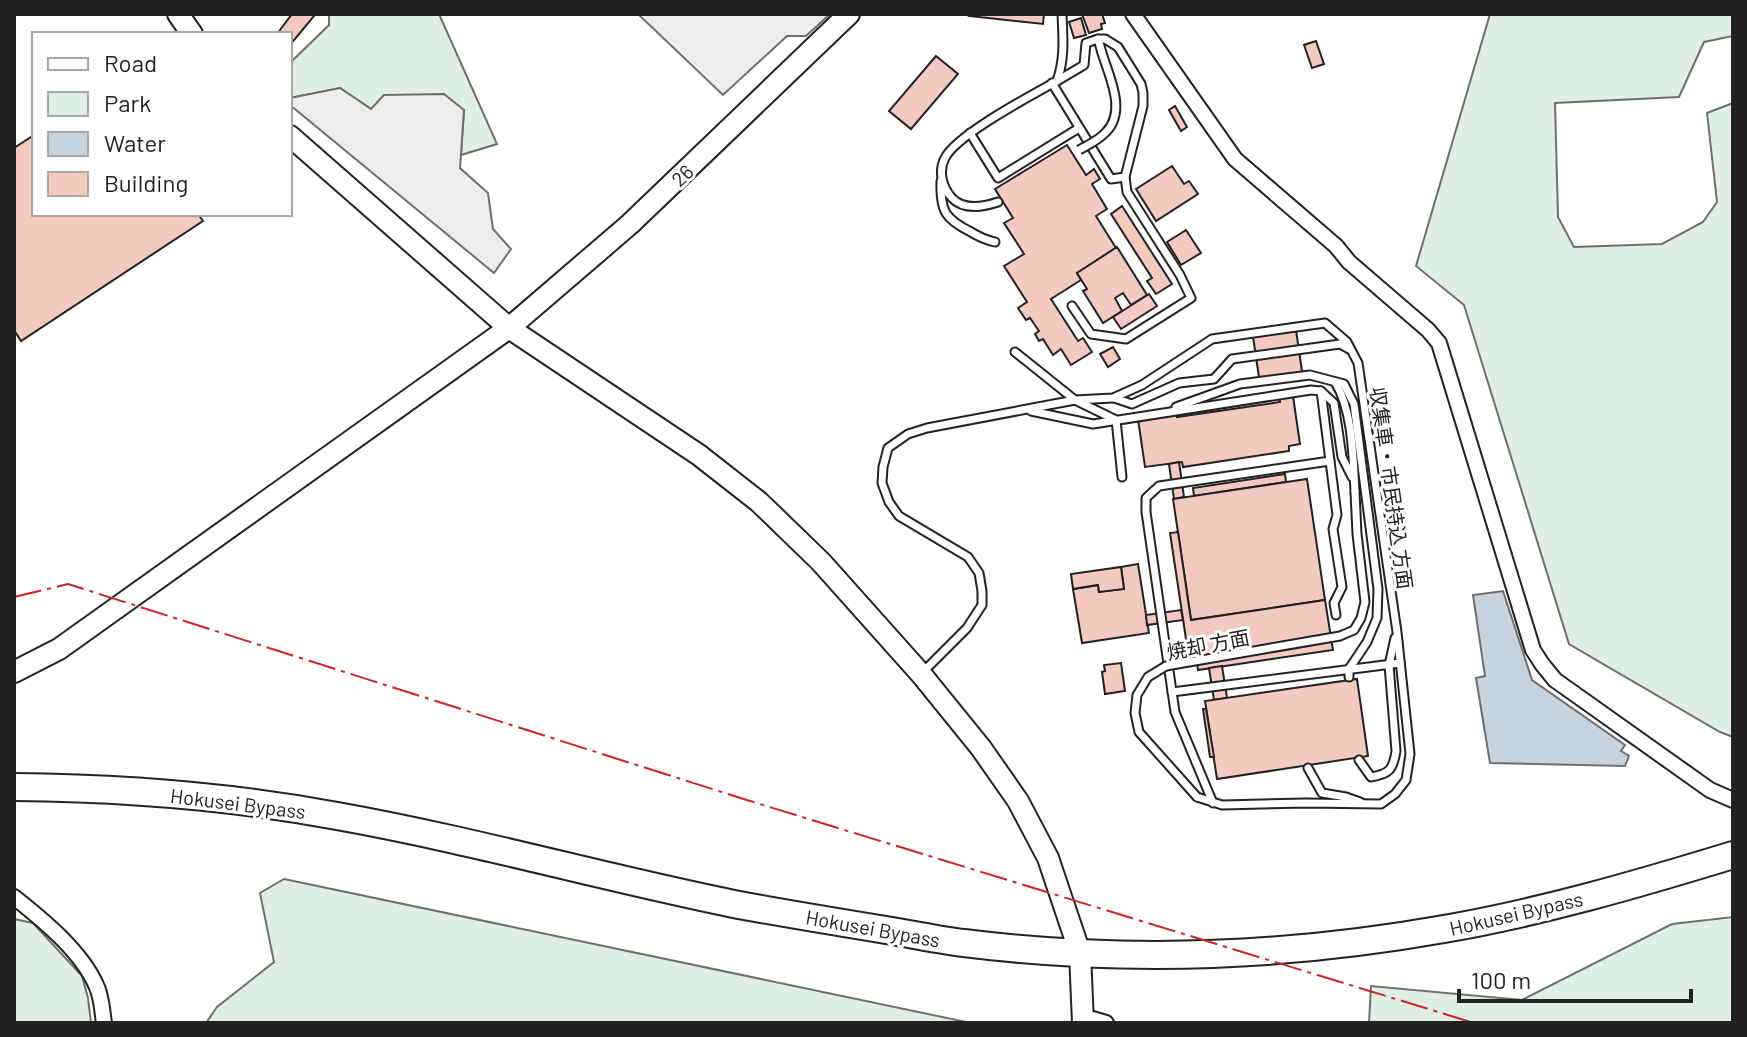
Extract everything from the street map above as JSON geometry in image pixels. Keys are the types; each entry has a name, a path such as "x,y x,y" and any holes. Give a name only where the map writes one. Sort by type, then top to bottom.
{"highway":[{"name":"Hokusei Bypass","path":"14,787 156,793 337,816 739,904 963,943 1127,955 1229,953 1341,944 1445,929 1643,883 1733,855"}],"street":[{"path":"178,14 191,32"},
{"name":"26","path":"14,672 59,649 509,328 630,224 849,14"},
{"path":"1133,14 1235,159 1336,246 1349,262 1439,343 1533,650 1542,664 1555,680 1710,790 1733,800"},
{"path":"292,138 509,328 699,455 759,502 821,562 921,674 981,748 1018,801 1048,858 1080,953 1082,1020 1106,1023"},
{"path":"14,897 44,921 89,971 98,989 104,1023"}],"lane":[{"path":"1054,82 1061,69 1064,46 1062,14"},
{"path":"1079,150 1108,131 1114,121 1115,97 1098,39"},
{"path":"995,242 987,241 954,223 943,206 941,179 944,159 951,148 970,133 1084,65 1086,43 1105,39 1118,47 1141,84 1143,93 1143,106 1125,177 1127,192 1180,275 1191,298 1126,339 1091,334 1072,306"},
{"path":"1054,82 1111,179 1125,177"},
{"path":"970,133 998,178 1079,128"},
{"path":"941,179 953,200 961,204 984,207 998,202"},
{"path":"1113,398 1142,385 1212,339 1325,323 1347,342 1351,350"},
{"path":"921,674 967,628 982,605 982,591 979,573 968,557 899,516 889,502 882,483 888,448 908,434 927,428 1075,400 1113,398 1132,404 1179,383 1214,379 1232,359 1340,344 1351,350"},
{"name":"収集車・市民持込 方面","path":"1351,350 1358,363 1397,632 1410,754 1406,780 1395,794 1381,804 1366,804"},
{"path":"1015,352 1075,400 1116,420"},
{"path":"1159,413 1240,384 1310,375 1344,384 1354,404 1378,589 1377,618 1349,673"},
{"path":"1335,382 1344,395 1355,488"},
{"path":"1027,410 1093,424 1311,390 1321,391 1334,403 1342,457 1355,488"},
{"path":"1321,391 1337,515 1333,529 1342,587 1334,603 1336,615"},
{"path":"1116,420 1122,477"},
{"path":"1213,803 1175,712 1146,498 1159,486 1330,461"},
{"name":"焼却 方面","path":"1355,488 1365,602 1354,630 1340,636 1166,666 1148,677 1137,695 1135,713 1139,732 1197,797 1222,805 1366,804"},
{"path":"1359,760 1371,777 1385,775 1394,765 1396,751 1389,665 1397,632"},
{"path":"1172,692 1297,675 1349,673 1400,663"},
{"path":"1297,675 1298,685"},
{"path":"1308,768 1322,793 1366,804"}],"green space":[{"path":"329,14 439,14 497,144 461,155 464,110 371,109 340,88 292,98 292,61 329,25"},
{"path":"1490,14 1733,14 1733,36 1704,42 1679,97 1555,103 1558,217 1574,247 1662,244 1703,222 1717,202 1707,113 1733,103 1733,737 1569,644 1464,305 1416,266"},
{"path":"284,879 971,1023 206,1023 217,1007 274,962 260,893"},
{"path":"1733,917 1733,1023 1369,1023 1371,986 1522,1000 1672,924"},
{"path":"14,919 33,923 82,976 91,1023 14,1023"}],"shaded area":[{"path":"638,14 830,14 806,36 787,36 723,95"},
{"path":"340,88 371,109 384,95 444,94 464,110 460,168 488,193 493,229 511,249 494,273 292,107 292,98"}],"water":[{"path":"1503,591 1532,680 1625,745 1621,751 1629,756 1625,766 1490,763 1476,678 1485,676 1473,595"}],"building":[{"path":"292,14 314,16 292,43 292,32 278,32"},
{"path":"970,14 1044,14 1043,24"},
{"path":"1082,14 1102,14 1105,23 1101,24 1102,29 1089,33"},
{"path":"1081,18 1086,35 1074,38 1069,22"},
{"path":"1316,41 1324,64 1312,68 1304,45"},
{"path":"936,56 958,74 911,129 889,111"},
{"path":"1175,106 1187,127 1181,131 1169,110"},
{"path":"32,136 32,216 199,216 203,221 21,341 14,330 14,148"},
{"path":"1067,145 1086,175 1094,169 1100,179 1092,184 1107,209 1096,216 1116,248 1077,273 1081,280 1051,299 1078,341 1083,338 1092,352 1071,365 1061,349 1053,355 1043,339 1039,341 1035,334 1039,331 1018,308 1027,302 1004,266 1024,254 1004,223 1013,218 995,189"},
{"path":"1172,166 1184,184 1189,181 1198,194 1156,221 1136,189"},
{"path":"1122,206 1172,284 1156,294 1147,281 1152,278 1111,214"},
{"path":"1186,230 1201,253 1181,265 1167,242"},
{"path":"1117,247 1147,295 1131,305 1123,293 1115,298 1122,311 1103,323 1083,291 1087,289 1077,273"},
{"path":"1149,294 1157,306 1121,329 1113,317"},
{"path":"1295,323 1303,378 1260,384 1252,330"},
{"path":"1113,347 1120,359 1108,367 1100,354"},
{"path":"1293,396 1300,444 1289,446 1289,451 1183,467 1182,462 1145,467 1138,419 1177,413 1177,417 1280,402 1279,398"},
{"path":"1179,462 1184,497 1174,499 1169,464"},
{"path":"1285,474 1286,482 1194,496 1193,488"},
{"path":"1307,479 1325,600 1191,620 1173,499"},
{"path":"1178,532 1191,620 1325,600 1333,650 1198,670 1193,638 1186,639 1170,533"},
{"path":"1138,564 1149,633 1082,643 1073,589 1098,585 1099,592 1124,589 1121,567"},
{"path":"1121,567 1124,589 1099,592 1098,585 1073,589 1071,574"},
{"path":"1181,610 1183,620 1147,625 1146,615"},
{"path":"1121,663 1125,691 1105,694 1104,665"},
{"path":"1222,666 1227,698 1214,700 1209,668"},
{"path":"1357,679 1368,756 1217,779 1205,701"},
{"path":"1203,709 1206,709 1214,757 1210,757"}],"power":[{"path":"14,597 68,584 750,801 1474,1023"}]}
